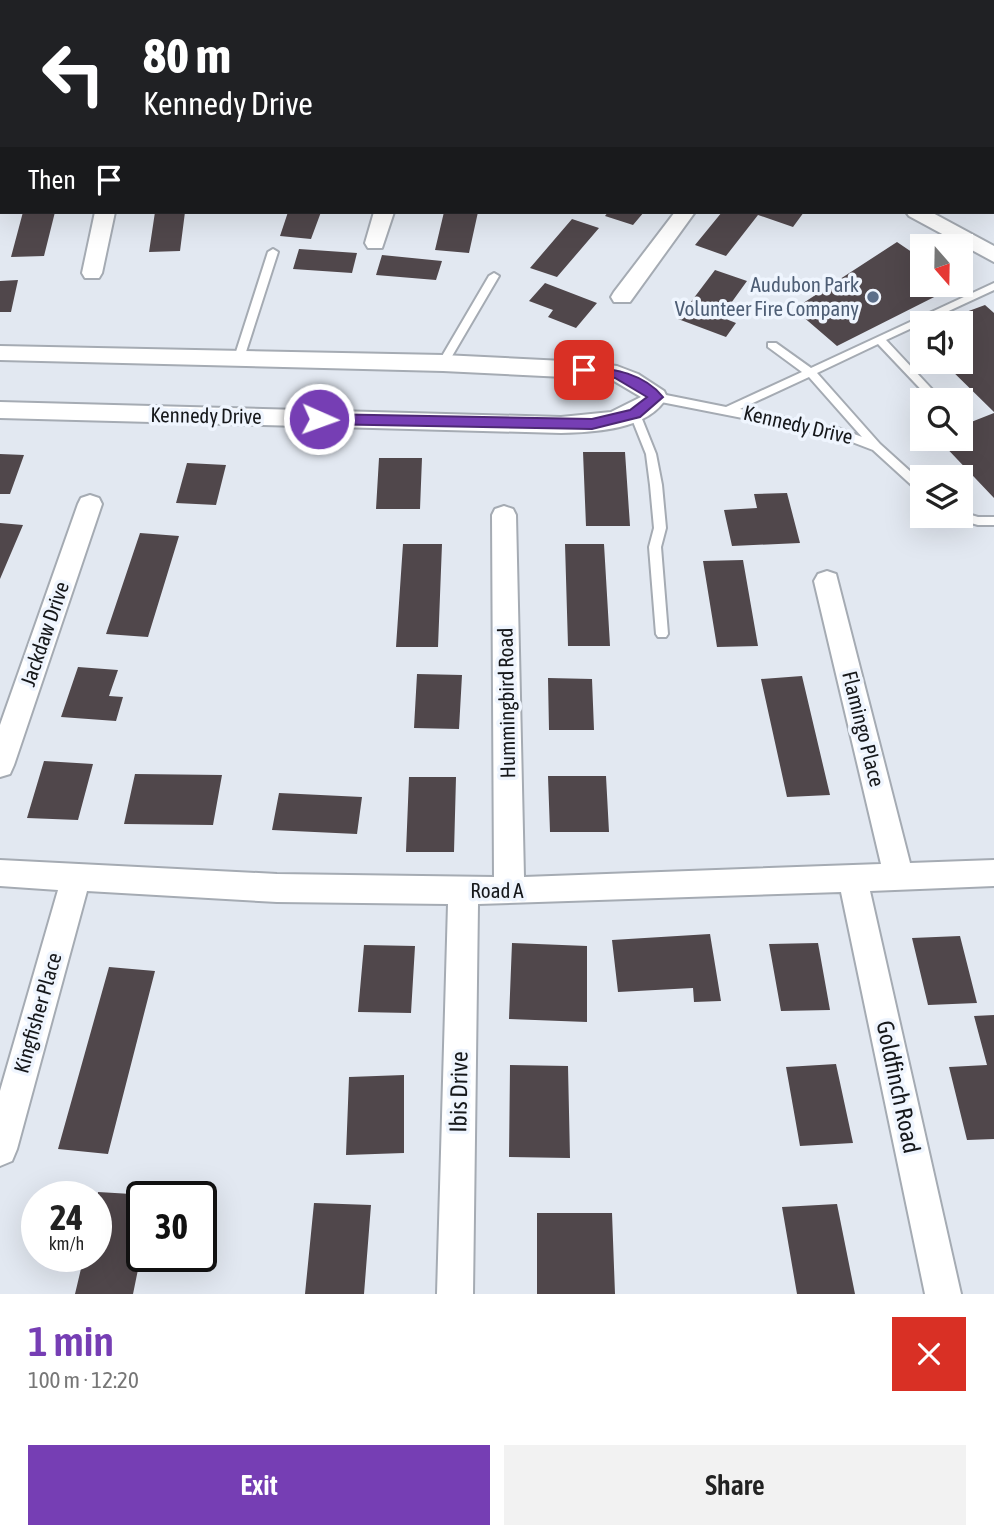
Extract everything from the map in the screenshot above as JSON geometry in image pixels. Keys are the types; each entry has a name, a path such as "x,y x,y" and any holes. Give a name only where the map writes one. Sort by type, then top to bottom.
{"street":[{"path":"92,273 105,214"},
{"path":"375,243 383,214"},
{"path":"622,297 684,214"},
{"path":"920,214 994,255"},
{"name":"Kennedy Drive","path":"0,353 443,363 600,371 630,379 656,397 635,414 592,424 561,425 0,410"},
{"name":"Jackdaw Drive","path":"0,765 90,504"},
{"name":"Hummingbird Road","path":"504,516 509,891"},
{"name":"Flamingo Place","path":"827,580 899,877"},
{"name":"Road A","path":"0,873 277,888 509,891 994,873"},
{"name":"Kingfisher Place","path":"0,1149 76,877"},
{"name":"Goldfinch Road","path":"853,879 943,1294"},
{"name":"Ibis Drive","path":"456,1294 463,891"}],"lane":[{"path":"239,358 273,252"},
{"path":"443,363 494,276"},
{"path":"729,410 994,286"},
{"path":"880,340 926,388"},
{"path":"772,345 811,373 877,447"},
{"name":"Kennedy Drive","path":"656,397 841,433 877,447 910,477"},
{"path":"635,414 651,454 656,485 660,528 655,547 662,634"},
{"path":"973,520 994,521"}],"building":[{"path":"22,214 54,214 44,256 11,257"},
{"path":"155,214 185,214 180,251 149,252"},
{"path":"287,214 320,214 311,239 280,236"},
{"path":"444,214 478,214 469,253 435,250"},
{"path":"606,214 642,214 633,225 605,216"},
{"path":"720,214 803,214 793,227 758,215 726,256 695,245"},
{"path":"572,219 599,228 557,277 530,268"},
{"name":"Audubon Park Volunteer Fire Company","path":"897,242 910,251 910,298 932,298 837,346 794,309"},
{"path":"299,249 357,253 352,273 293,269"},
{"path":"382,255 442,261 436,280 376,275"},
{"path":"715,270 747,281 721,317 736,323 726,337 678,319"},
{"path":"18,280 11,312 0,312 0,281"},
{"path":"545,283 597,303 576,328 548,317 553,310 529,301"},
{"path":"985,305 994,313 994,412 973,391 973,388 970,388 955,374 973,374 973,311 969,311"},
{"path":"994,413 994,498 973,476 973,465 963,465 949,451 973,451 973,421"},
{"path":"583,452 625,452 630,526 586,526"},
{"path":"0,454 24,455 10,494 0,494"},
{"path":"379,458 422,458 420,509 376,509"},
{"path":"187,463 226,465 216,505 176,503"},
{"path":"787,493 800,543 732,546 724,510 757,508 754,494"},
{"path":"0,523 23,525 0,579"},
{"path":"140,533 179,536 148,637 106,634"},
{"path":"403,544 442,544 438,647 396,647"},
{"path":"565,544 604,544 610,646 568,646"},
{"path":"743,560 758,646 717,647 703,561"},
{"path":"78,667 118,670 109,696 123,697 116,721 61,717"},
{"path":"417,674 462,675 459,729 414,728"},
{"path":"802,676 830,795 787,797 761,679"},
{"path":"548,678 592,679 594,730 549,730"},
{"path":"44,761 93,764 78,820 27,818"},
{"path":"135,774 222,775 213,825 124,824"},
{"path":"548,776 606,776 609,832 550,832"},
{"path":"409,777 456,777 454,852 406,852"},
{"path":"279,793 362,797 357,834 272,830"},
{"path":"710,934 721,1001 694,1002 693,988 618,992 612,940"},
{"path":"960,936 977,1003 928,1005 912,938"},
{"path":"512,943 587,946 587,1022 509,1019"},
{"path":"818,943 830,1010 781,1011 769,944"},
{"path":"364,945 415,946 411,1013 358,1012"},
{"path":"109,967 155,971 108,1154 58,1149"},
{"path":"994,1015 994,1139 967,1140 949,1067 987,1065 974,1016"},
{"path":"836,1064 853,1143 800,1146 786,1067"},
{"path":"510,1065 568,1066 570,1158 509,1157"},
{"path":"404,1075 404,1153 346,1155 349,1077"},
{"path":"112,1193 126,1194 126,1272 138,1272 133,1294 75,1294 80,1272 112,1272"},
{"path":"314,1203 371,1205 364,1294 305,1294"},
{"path":"837,1204 855,1294 797,1294 782,1207"},
{"path":"537,1213 612,1213 615,1294 537,1294"}],"place":[{"name":"Audubon Park Volunteer Fire Company","path":"873,297"}],"route":[{"path":"319,419 592,424 635,414 656,397 645,387 617,374 584,370"}]}
